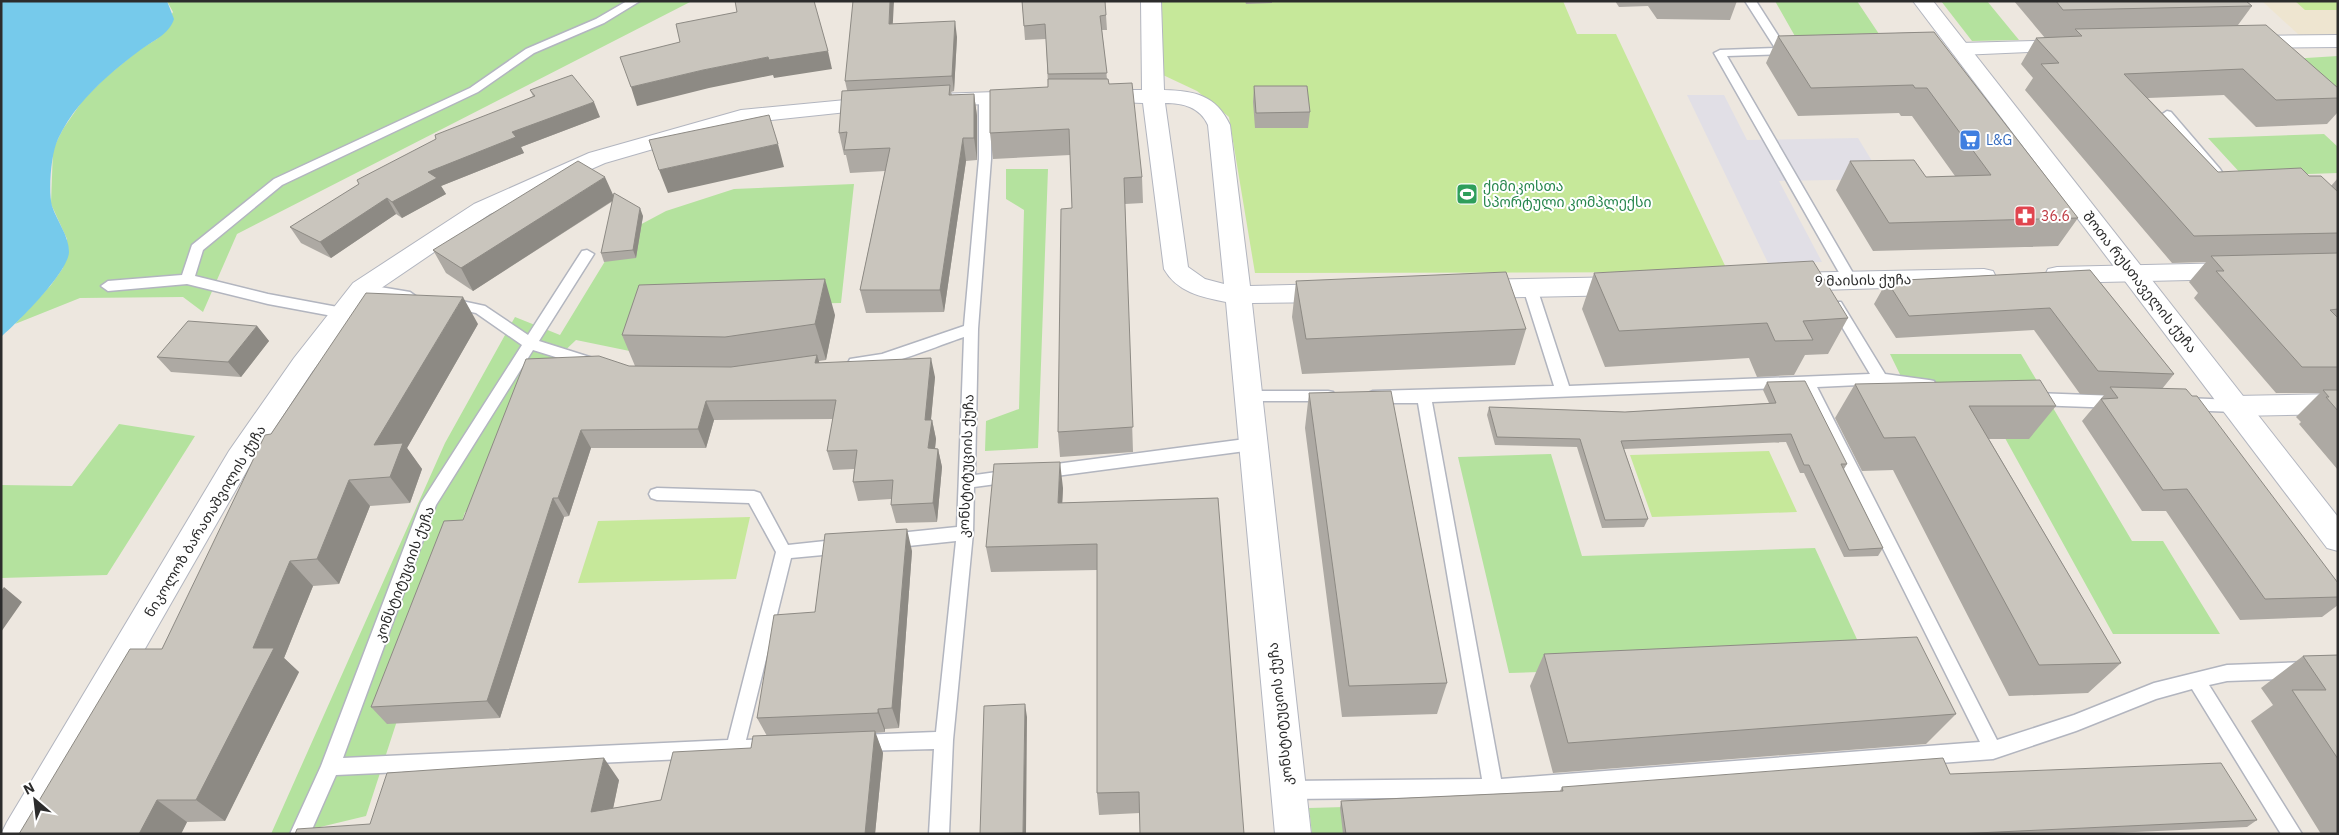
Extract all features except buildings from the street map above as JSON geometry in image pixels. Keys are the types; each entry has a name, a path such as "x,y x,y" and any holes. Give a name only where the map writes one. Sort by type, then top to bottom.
{"street":[{"path":"1151,1 1153,95 1176,269 1185,280 1198,287 1238,295 1354,292"},
{"name":"შოთა რუსთაველის ქუჩა","path":"1923,1 1950,49 2133,274 2338,539"},
{"path":"2228,43 2338,40"},
{"path":"1950,49 2089,46"},
{"name":"ნიკოლოზ ბარათაშვილის ქუჩა","path":"19,834 239,459 303,365 362,289 482,209 597,158 741,116 906,101 1153,95"},
{"name":"კონსტიტუციის ქუჩა","path":"1153,95 1188,97 1213,112 1219,125 1292,834"},
{"path":"2035,276 2260,270"},
{"name":"9 მაისის ქუჩა","path":"1763,282 2006,276"},
{"path":"1452,290 1646,285"},
{"path":"2236,406 2338,404"}],"lane":[{"path":"187,279 197,248 278,182 474,90 530,51 600,21 635,1"},
{"path":"1750,1 1782,51"},
{"path":"1802,51 1720,53 1850,280"},
{"name":"კონსტიტუციის ქუჩა","path":"939,834 944,740 965,532 971,329 985,159 985,98"},
{"path":"2167,115 2225,181"},
{"name":"კონსტიტუციის ქუჩა","path":"300,834 330,767 430,503 588,254"},
{"path":"108,286 187,279 268,299 343,314"},
{"path":"1821,281 1880,379"},
{"path":"1530,288 1563,392"},
{"path":"362,289 480,309 531,344 602,367"},
{"path":"844,365 883,359 971,329"},
{"path":"1248,396 1424,397 1880,379 1948,388"},
{"path":"1806,382 1993,750"},
{"path":"1424,397 1493,788"},
{"path":"2015,397 2044,400 2132,403"},
{"path":"2171,404 2236,406"},
{"path":"965,482 1253,444"},
{"path":"657,494 754,498 784,552 735,748"},
{"path":"784,552 965,532"},
{"path":"1288,790 1493,788 1993,750 2076,723 2154,691 2227,673 2338,669"},
{"path":"2197,681 2292,834"},
{"path":"844,744 944,740"},
{"path":"330,767 785,746"}],"shaded area":[{"path":"2262,1 2338,1 2338,35 2299,35"},
{"path":"1687,95 1724,95 1747,140 1858,138 1883,179 1779,181 1822,262 1768,263"}],"green space":[{"path":"167,1 692,1 237,234 203,312 183,297 80,298 15,324 51,285 63,268 67,239 51,204 53,149 63,129 83,100 106,77 139,50 157,39 173,12"},
{"name":"ქიმიკოსთა სპორტული კომპლექსი","path":"1162,1 1563,1 1577,34 1616,34 1728,272 1255,273 1229,117 1197,91 1163,75"},
{"path":"1775,1 1857,1 1881,37 1796,38"},
{"path":"1941,1 1987,1 2019,40 1972,41"},
{"path":"2295,1 2338,1 2338,10 2305,10"},
{"path":"2338,56 2338,112 2276,60"},
{"path":"2324,134 2338,147 2338,173 2243,176 2208,138"},
{"path":"1006,169 1048,169 1038,448 985,451 986,421 1019,409 1024,210 1006,199"},
{"path":"854,184 841,303 677,306 654,356 576,340 532,382 494,506 465,512 366,816 312,829 310,834 271,834 445,443 515,317 560,335 621,235 666,211 734,189"},
{"path":"1890,354 2021,354 2132,541 2163,541 2220,634 2113,634 1989,409 1917,409"},
{"path":"119,424 195,436 107,575 1,578 1,485 72,486"},
{"path":"1769,451 1797,512 1652,517 1630,455"},
{"path":"1551,454 1582,556 1815,548 1867,661 1509,673 1458,457"},
{"path":"750,517 736,579 578,583 598,521"},
{"path":"1487,803 1498,834 1312,834 1309,808"}],"water":[{"path":"1,1 167,1 174,19 172,25 164,34 127,60 92,91 62,130 54,153 50,191 52,206 65,234 69,252 60,272 41,297 1,337"}],"place":[{"name":"L&G","path":"1970,140"},
{"name":"ქიმიკოსთა სპორტული კომპლექსი","path":"1467,194"},
{"name":"36.6","path":"2025,216"}]}
